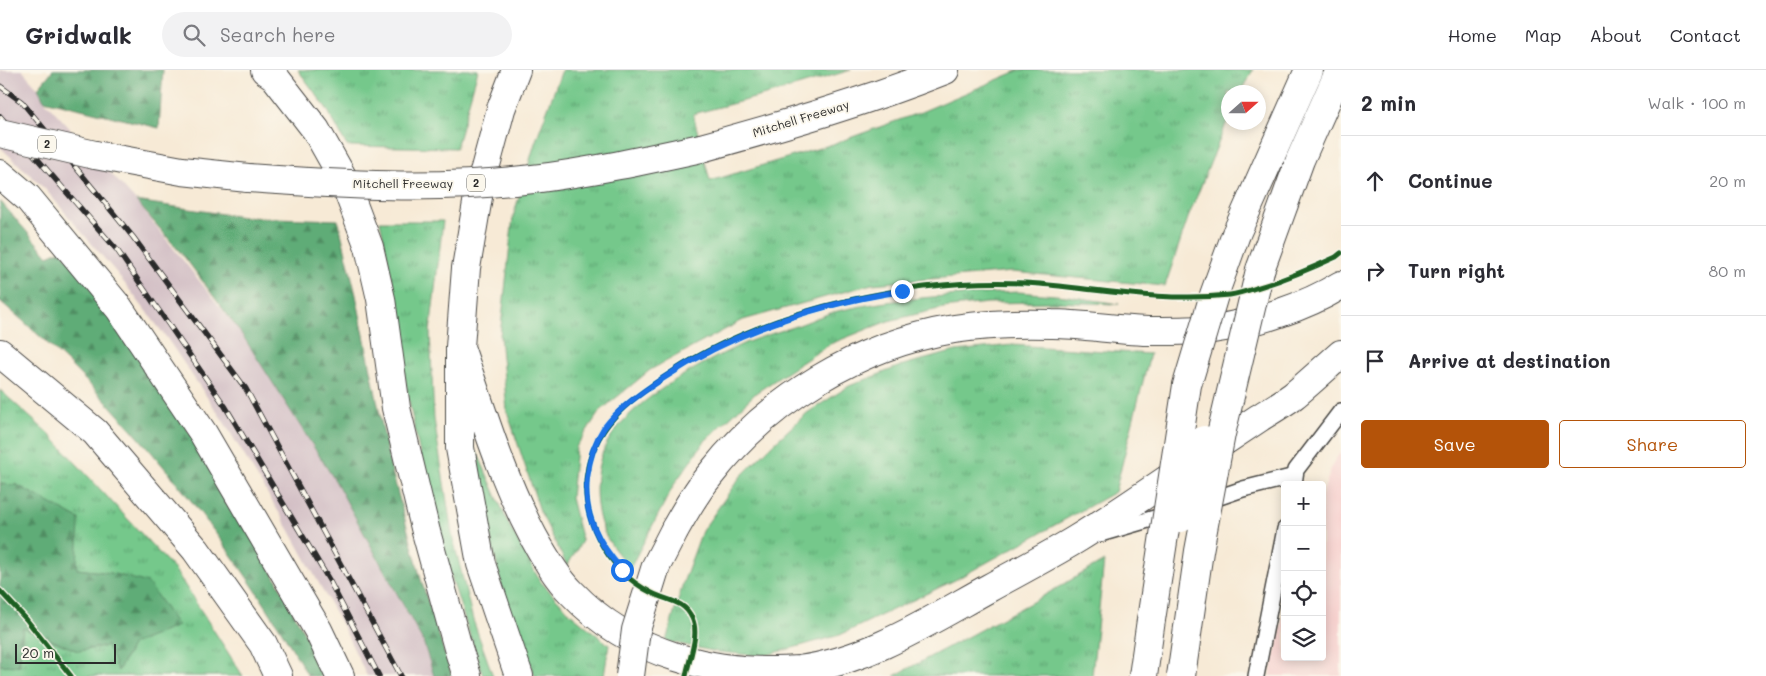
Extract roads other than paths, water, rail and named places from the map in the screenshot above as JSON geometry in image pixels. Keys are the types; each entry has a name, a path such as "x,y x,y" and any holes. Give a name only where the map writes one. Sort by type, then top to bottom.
{"highway":[{"path":"265,70 274,76 316,130 342,178 369,247 381,299 396,408 426,532 467,676"},
{"path":"516,70 502,109 479,191 466,268 460,347 460,448 481,564 519,676"},
{"name":"Mitchell Freeway","path":"0,133 95,155 182,171 248,178 384,186 487,183 532,179 584,171 701,148 814,117 893,91 945,70"},
{"path":"1143,676 1187,385 1214,295 1246,208 1309,70"},
{"path":"1152,620 1216,399 1264,257 1300,160 1340,70"},
{"path":"0,174 28,198 124,316 203,433 318,630 340,676"},
{"path":"1181,676 1199,551 1221,434 1264,257"},
{"path":"630,676 636,630 653,573 675,529 709,475 737,443 765,417 839,366 874,352 922,337 988,325 1052,324 1152,331 1213,329 1266,317 1308,302 1341,284"},
{"path":"460,347 499,461 515,501 545,557 570,591 593,613 620,633 648,649 680,662 710,669 742,673 802,670 870,650 904,635 1076,540 1292,396 1341,354"},
{"path":"0,352 95,432 196,550 263,644 278,676"}],"lane":[{"path":"1076,540 1152,520 1243,489 1294,480 1296,470 1341,411"},
{"path":"1256,676 1281,549"}],"railway":[{"path":"0,86 22,102 133,237 246,389 401,676"},
{"path":"0,116 117,250 225,406 329,580 379,676"}]}
